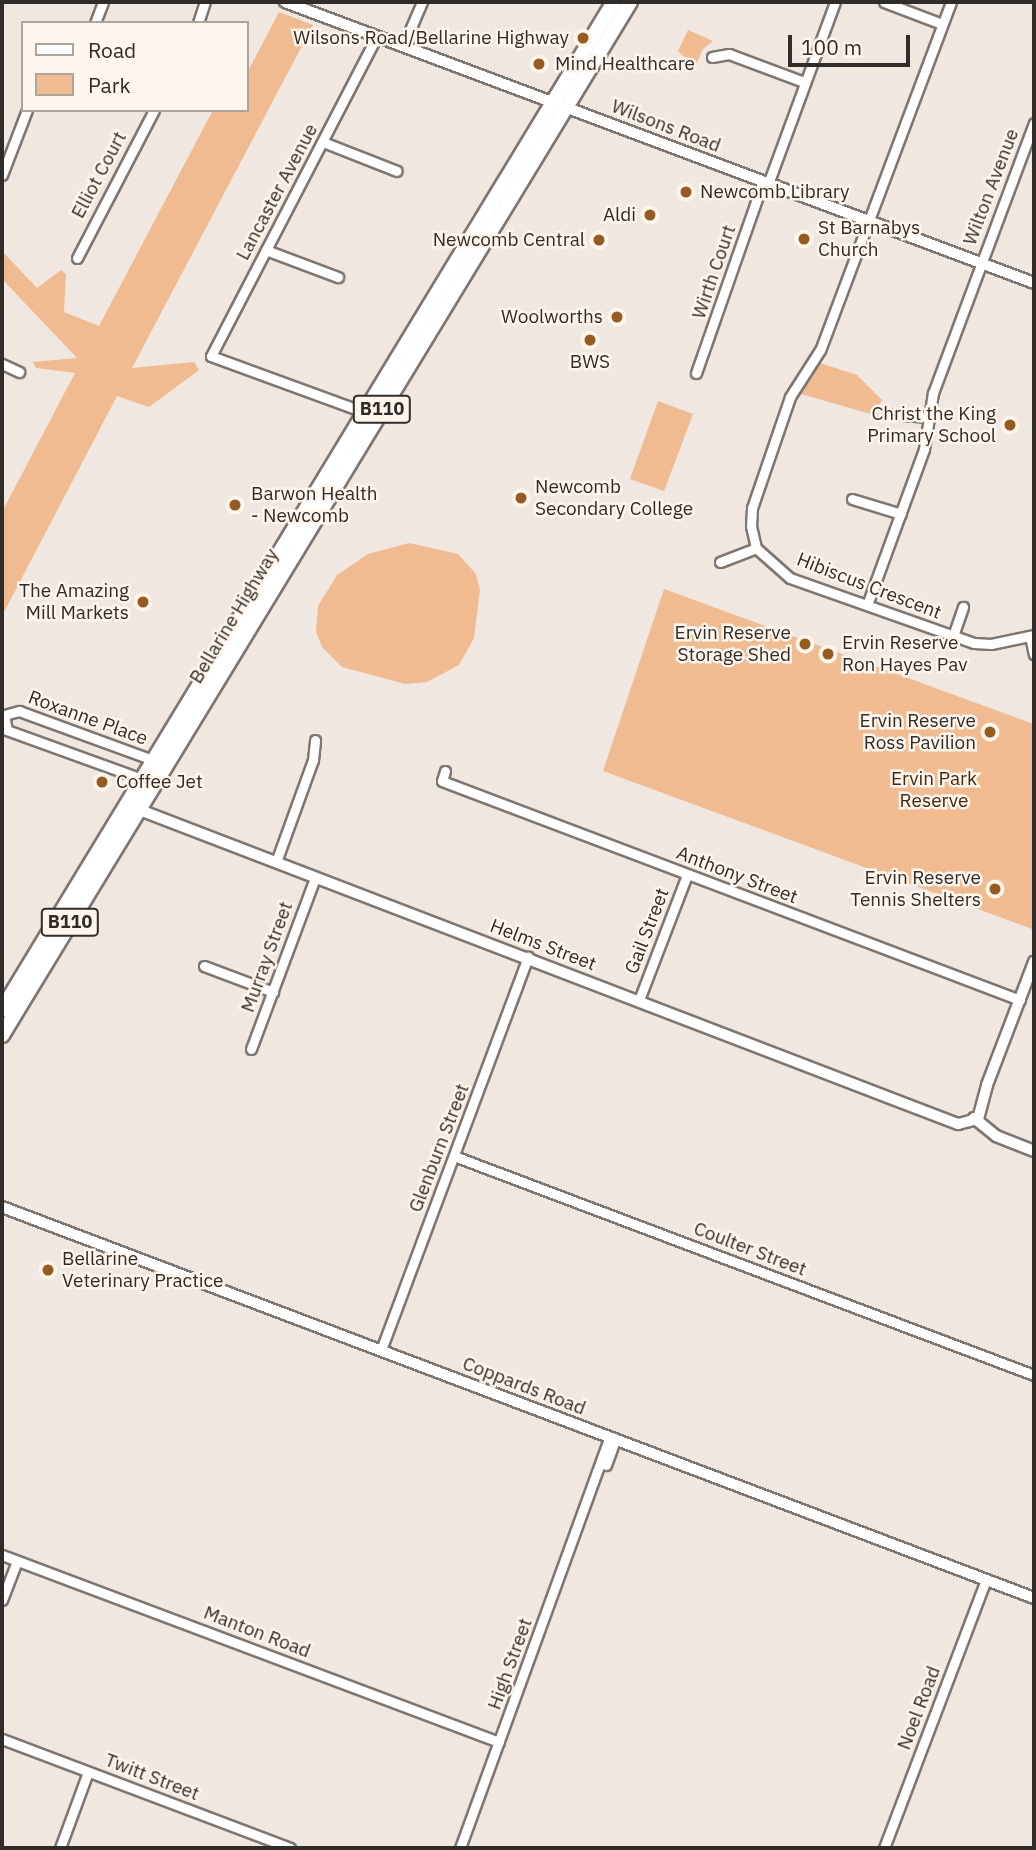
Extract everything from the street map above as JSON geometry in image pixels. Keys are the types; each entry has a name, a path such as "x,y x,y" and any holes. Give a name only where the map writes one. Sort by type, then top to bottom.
{"highway":[{"name":"Bellarine Highway","path":"2,1035 133,807 558,106 614,2"},
{"name":"Bellarine Highway","path":"2,1010 133,807 142,779 153,760 364,412 558,106 630,2"}],"street":[{"path":"96,21 103,2"},
{"path":"199,21 205,2"},
{"name":"Wilsons Road","path":"285,2 1034,283"},
{"path":"402,46 422,2"},
{"name":"Wirth Court","path":"696,373 835,2"},
{"path":"884,2 943,24"},
{"path":"720,562 756,548 752,508 790,397 820,350 951,2"},
{"name":"Lancaster Avenue","path":"364,412 216,362 211,356 377,36"},
{"path":"712,57 730,54 804,82"},
{"path":"2,175 26,112"},
{"name":"Elliot Court","path":"77,258 153,112"},
{"name":"Wilton Avenue","path":"867,605 924,449 933,393 1034,122"},
{"path":"323,142 397,171"},
{"path":"266,250 338,277"},
{"path":"2,364 19,372"},
{"path":"887,414 929,417"},
{"path":"852,499 901,514"},
{"name":"Hibiscus Crescent","path":"756,548 790,578 953,636 991,644 1032,636"},
{"path":"953,636 963,607"},
{"path":"1032,636 1034,655"},
{"name":"Roxanne Place","path":"142,779 7,730 4,715 19,711 153,760"},
{"path":"276,862 313,760 315,740"},
{"name":"Anthony Street","path":"445,771 439,784 1020,1000"},
{"name":"Helms Street","path":"133,807 948,1118 974,1120"},
{"name":"Gail Street","path":"639,1000 687,875"},
{"name":"Murray Street","path":"251,1049 315,878"},
{"name":"Glenburn Street","path":"381,1350 528,957"},
{"path":"1034,962 1032,976 1020,1000 974,1120 996,1136 1034,1151"},
{"path":"204,966 273,992"},
{"name":"Coulter Street","path":"454,1156 1034,1375"},
{"name":"Coppards Road","path":"2,1207 1034,1598"},
{"name":"High Street","path":"460,1848 612,1439"},
{"name":"Manton Road","path":"2,1555 499,1742"},
{"path":"2,1600 17,1561"},
{"name":"Noel Road","path":"884,1848 986,1580"},
{"name":"Twitt Street","path":"2,1740 290,1848"},
{"path":"61,1848 88,1772"}],"green space":[{"path":"279,12 313,25 132,368 194,362 199,370 149,407 117,396 2,616 2,512 75,373 36,368 33,362 77,358 2,279 2,251 37,288 61,270 66,274 64,312 99,326 212,112 248,112 248,71"},
{"path":"688,30 713,41 703,49 695,67 678,51"},
{"path":"820,363 857,375 882,400 874,415 801,394"},
{"path":"658,401 693,414 664,491 630,479"},
{"path":"409,543 458,554 476,574 480,590 474,638 459,665 427,682 405,684 342,667 322,647 316,632 318,606 337,575 368,554"},
{"name":"Ervin Park Reserve","path":"664,589 1034,724 1032,929 603,771"}],"place":[{"name":"Wilsons Road/Bellarine Highway","path":"583,38"},
{"name":"Mind Healthcare","path":"539,64"},
{"name":"Newcomb Library","path":"686,192"},
{"name":"Aldi","path":"650,215"},
{"name":"St Barnabys Church","path":"804,239"},
{"name":"Newcomb Central","path":"599,240"},
{"name":"Woolworths","path":"617,317"},
{"name":"BWS","path":"590,340"},
{"name":"Christ the King Primary School","path":"1010,425"},
{"name":"Newcomb Secondary College","path":"521,498"},
{"name":"Barwon Health - Newcomb","path":"235,505"},
{"name":"The Amazing Mill Markets","path":"143,602"},
{"name":"Ervin Reserve Storage Shed","path":"805,644"},
{"name":"Ervin Reserve Ron Hayes Pav","path":"828,654"},
{"name":"Ervin Reserve Ross Pavilion","path":"990,732"},
{"name":"Coffee Jet","path":"102,782"},
{"name":"Ervin Reserve Tennis Shelters","path":"995,889"},
{"name":"Bellarine Veterinary Practice","path":"48,1270"}]}
